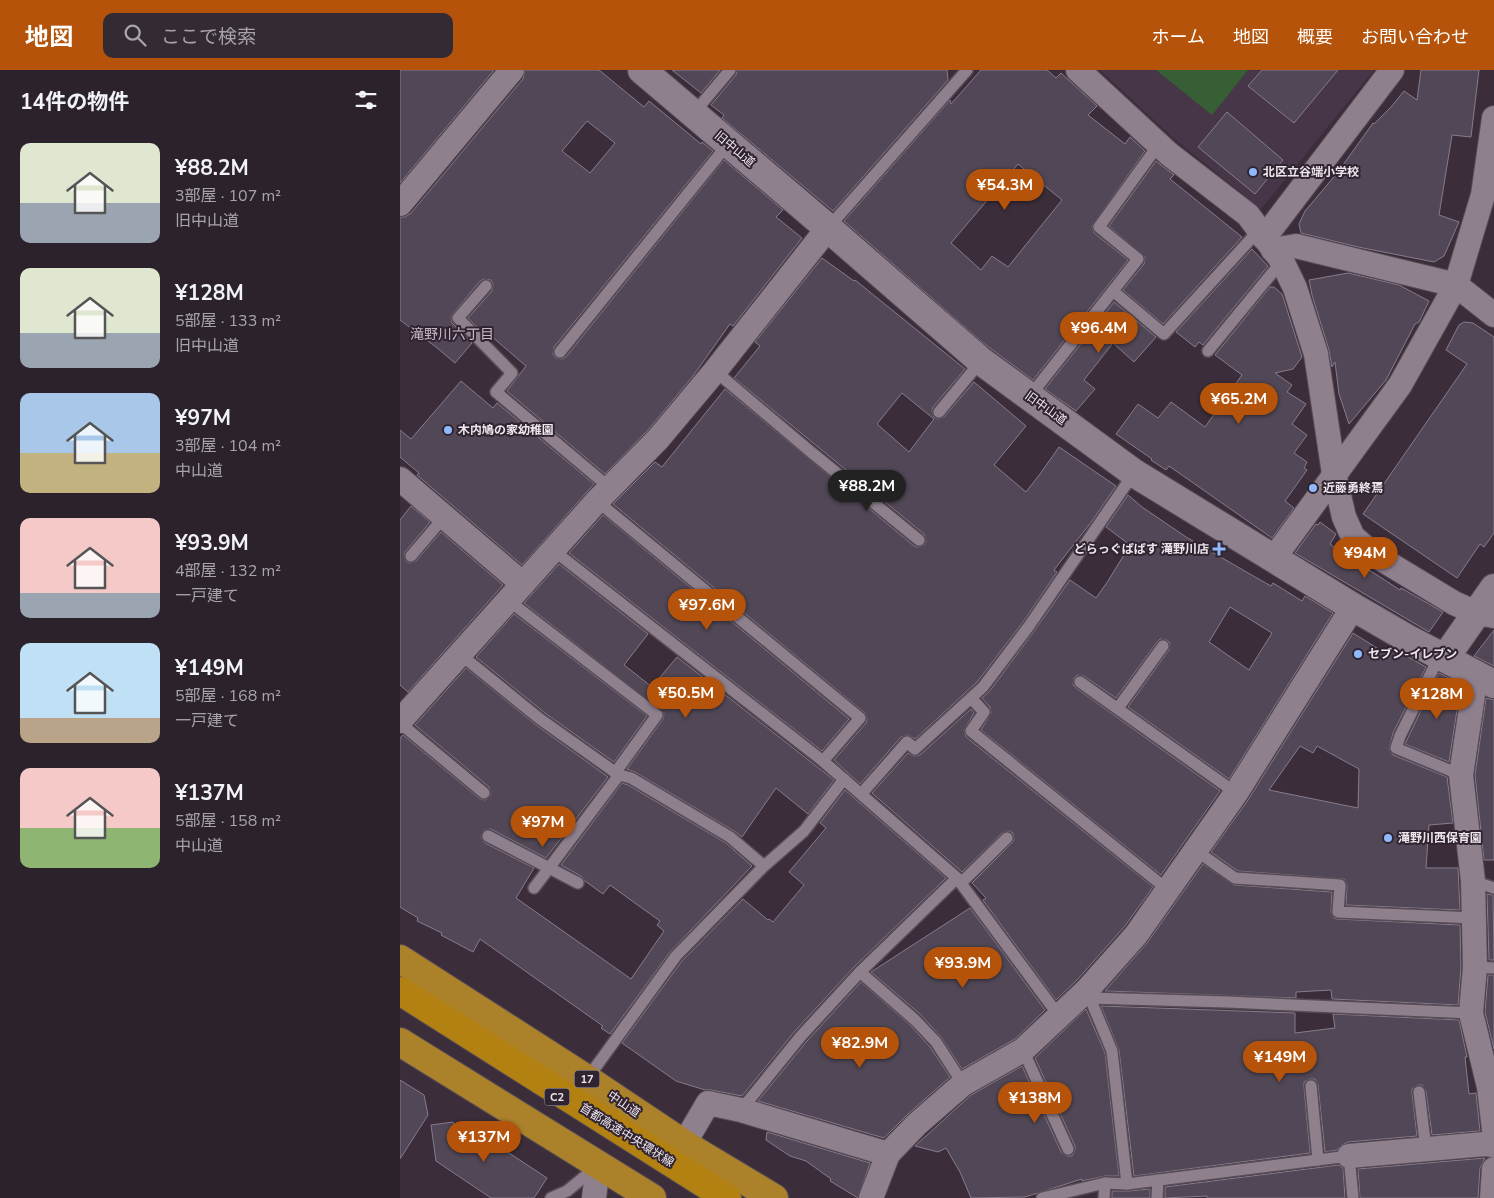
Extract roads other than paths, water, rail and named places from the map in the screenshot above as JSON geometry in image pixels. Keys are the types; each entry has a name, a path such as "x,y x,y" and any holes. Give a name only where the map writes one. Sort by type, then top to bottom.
{"highway":[{"name":"中山道","path":"400,959 587,1079 684,1144 774,1198"},
{"name":"首都高速中央環状線","path":"400,991 727,1198"},
{"name":"首都高速中央環状線","path":"400,997 715,1198"},
{"path":"400,1042 652,1198"}],"street":[{"path":"400,204 512,70"},
{"name":"旧中山道","path":"642,70 828,228 980,361 1134,473 1353,607 1485,680"},
{"path":"1078,70 1159,144 1248,215 1295,288 1316,354 1334,474 1344,517 1352,537 1373,554 1454,603 1485,614"},
{"path":"1269,245 1392,70"},
{"path":"1274,558 1400,385 1456,285 1483,195 1494,118"},
{"path":"403,713 461,654 553,550 658,439 715,371 828,228"},
{"path":"1269,245 1296,246 1456,285 1494,315"},
{"path":"400,479 445,516 516,592"},
{"path":"1445,658 1485,614 1494,588"},
{"path":"871,1198 888,1154 917,1124 964,1084 1022,1050 1059,1016 1088,994 1136,935 1236,792 1353,607"},
{"path":"1485,680 1461,775 1484,885 1474,918 1485,968 1471,1013 1492,1088 1494,1129"},
{"path":"684,1144 708,1103 741,1110 888,1154"},
{"path":"1349,1156 1485,1144 1494,1145"},
{"path":"594,1198 598,1165"},
{"path":"1492,1198 1494,1169"}],"lane":[{"path":"693,114 730,70"},
{"path":"828,228 967,70"},
{"path":"560,352 728,144"},
{"path":"1030,396 1138,259 1099,227 1159,144"},
{"path":"1113,292 1164,334 1269,245"},
{"path":"1208,351 1269,245"},
{"path":"486,286 458,318 512,373 496,392 604,495 860,718 823,761"},
{"path":"939,412 980,361"},
{"path":"715,371 919,540"},
{"path":"862,794 907,742 915,749 983,687 1029,626 1134,473"},
{"path":"412,556 445,516"},
{"path":"553,550 823,761 959,880 1059,1016"},
{"path":"516,592 657,715 617,774 534,888"},
{"path":"1118,708 1163,646"},
{"path":"461,654 540,719 617,774 631,778 730,837 764,866"},
{"path":"1445,658 1435,665 1396,748 1461,775"},
{"path":"1080,682 1236,792"},
{"path":"971,698 984,712 971,731 1168,890"},
{"path":"403,713 484,793"},
{"path":"587,1079 676,956 764,866 804,831 844,779"},
{"path":"488,836 578,883"},
{"path":"741,1110 800,1036 860,972 1007,838"},
{"path":"1195,850 1236,878 1340,885 1338,912 1474,918"},
{"path":"860,972 920,1025 936,1042 964,1084"},
{"path":"1127,1184 1112,1051 1088,994 1471,1013"},
{"path":"1022,1050 1068,1150"},
{"path":"1311,1086 1318,1160"},
{"path":"1419,1092 1426,1149"},
{"path":"1042,1198 1105,1183 1127,1184 1349,1156 1353,1198"},
{"path":"551,1198 567,1191 598,1165"},
{"path":"1158,1180 1158,1198"},
{"path":"1104,1198 1105,1183"}],"place":[{"name":"北区立谷端小学校","path":"1253,172"},
{"name":"木内鳩の家幼稚園","path":"448,430"},
{"name":"近藤勇終焉","path":"1313,488"},
{"name":"どらっぐぱぱす 滝野川店","path":"1219,549"},
{"name":"セブン-イレブン","path":"1358,654"},
{"name":"滝野川西保育園","path":"1388,838"}],"district":[{"name":"滝野川六丁目","path":"452,334"}]}
